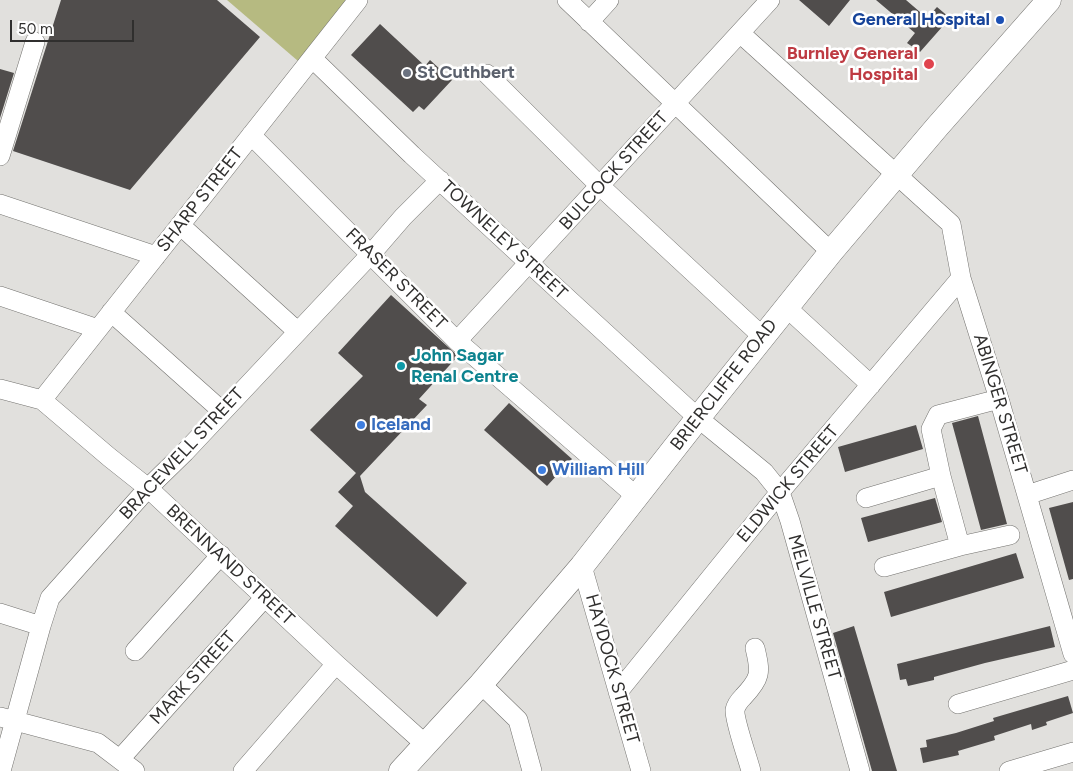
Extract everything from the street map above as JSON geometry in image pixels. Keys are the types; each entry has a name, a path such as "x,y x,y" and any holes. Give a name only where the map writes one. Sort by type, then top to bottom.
{"street":[{"name":"SHARP STREET","path":"42,400 358,0"},
{"path":"567,0 831,252"},
{"path":"589,22 609,0"},
{"name":"BULCOCK STREET","path":"457,341 770,0"},
{"name":"BRIERCLIFFE ROAD","path":"414,761 582,566 831,252 1049,0"},
{"name":"ABINGER STREET","path":"740,33 951,224 961,278 999,399 1073,654"},
{"path":"0,156 35,42"},
{"name":"TOWNELEY STREET","path":"312,58 529,264 698,418"},
{"path":"487,74 600,186 763,336"},
{"name":"FRASER STREET","path":"251,135 457,341 636,497"},
{"name":"BRACEWELL STREET","path":"1,771 7,719 50,598 148,488 185,452 371,254 402,218 440,180"},
{"path":"0,204 156,256"},
{"path":"180,225 297,331"},
{"name":"ELDWICK STREET","path":"618,692 780,492 961,278"},
{"path":"0,296 98,329"},
{"path":"786,307 871,385"},
{"path":"111,312 222,411"},
{"name":"BRENNAND STREET","path":"0,389 42,400 148,488 336,664 414,761"},
{"path":"960,546 941,476 931,429 938,415 999,399"},
{"name":"MELVILLE STREET","path":"698,418 764,472 780,492 790,521 860,771"},
{"path":"866,498 941,476"},
{"path":"1027,495 1073,480"},
{"path":"884,567 960,546 1010,535"},
{"path":"135,651 221,556"},
{"name":"HAYDOCK STREET","path":"582,566 641,771"},
{"name":"MARK STREET","path":"128,765 265,597"},
{"path":"0,614 41,626"},
{"path":"751,771 735,712 740,700 756,684 759,674 759,663 755,648"},
{"path":"243,771 336,664"},
{"path":"958,704 1073,670"},
{"path":"481,684 518,720 532,771"},
{"path":"7,719 98,743 128,765"},
{"path":"1009,771 1073,752"}],"green space":[{"path":"227,0 358,0 305,67"}],"building":[{"path":"61,0 217,0 260,37 130,190 13,151"},
{"path":"799,0 850,0 829,26"},
{"path":"876,0 906,0 927,18 937,7 950,18 920,52 907,43 915,33"},
{"name":"St Cuthbert","path":"380,24 425,66 430,60 452,80 424,110 419,106 413,112 351,55"},
{"path":"0,69 14,73 0,118"},
{"path":"391,295 458,356 419,399 427,405 360,476 365,492 467,583 437,617 335,526 353,506 338,492 356,473 310,430 363,376 338,353"},
{"path":"509,403 572,459 547,486 484,430"},
{"path":"978,416 1007,524 981,530 952,423"},
{"path":"916,425 923,449 845,472 838,447"},
{"path":"935,498 942,522 868,542 861,518"},
{"path":"1073,502 1073,579 1069,580 1049,508"},
{"path":"1016,553 1024,578 891,617 884,592"},
{"path":"854,626 897,771 872,771 833,633"},
{"path":"1050,626 1055,647 985,663 934,677 934,680 908,686 906,679 900,680 897,664"},
{"path":"1068,696 1073,713 1046,722 1047,725 1032,730 1031,724 994,736 995,740 958,751 959,755 923,763 920,748 927,747 926,740 956,733 994,721 993,718"}],"place":[{"name":"General Hospital","path":"1000,20"},
{"name":"Burnley General Hospital","path":"929,64"},
{"name":"St Cuthbert","path":"407,73"},
{"name":"John Sagar Renal Centre","path":"401,366"},
{"name":"Iceland","path":"361,425"},
{"name":"William Hill","path":"542,470"}]}
